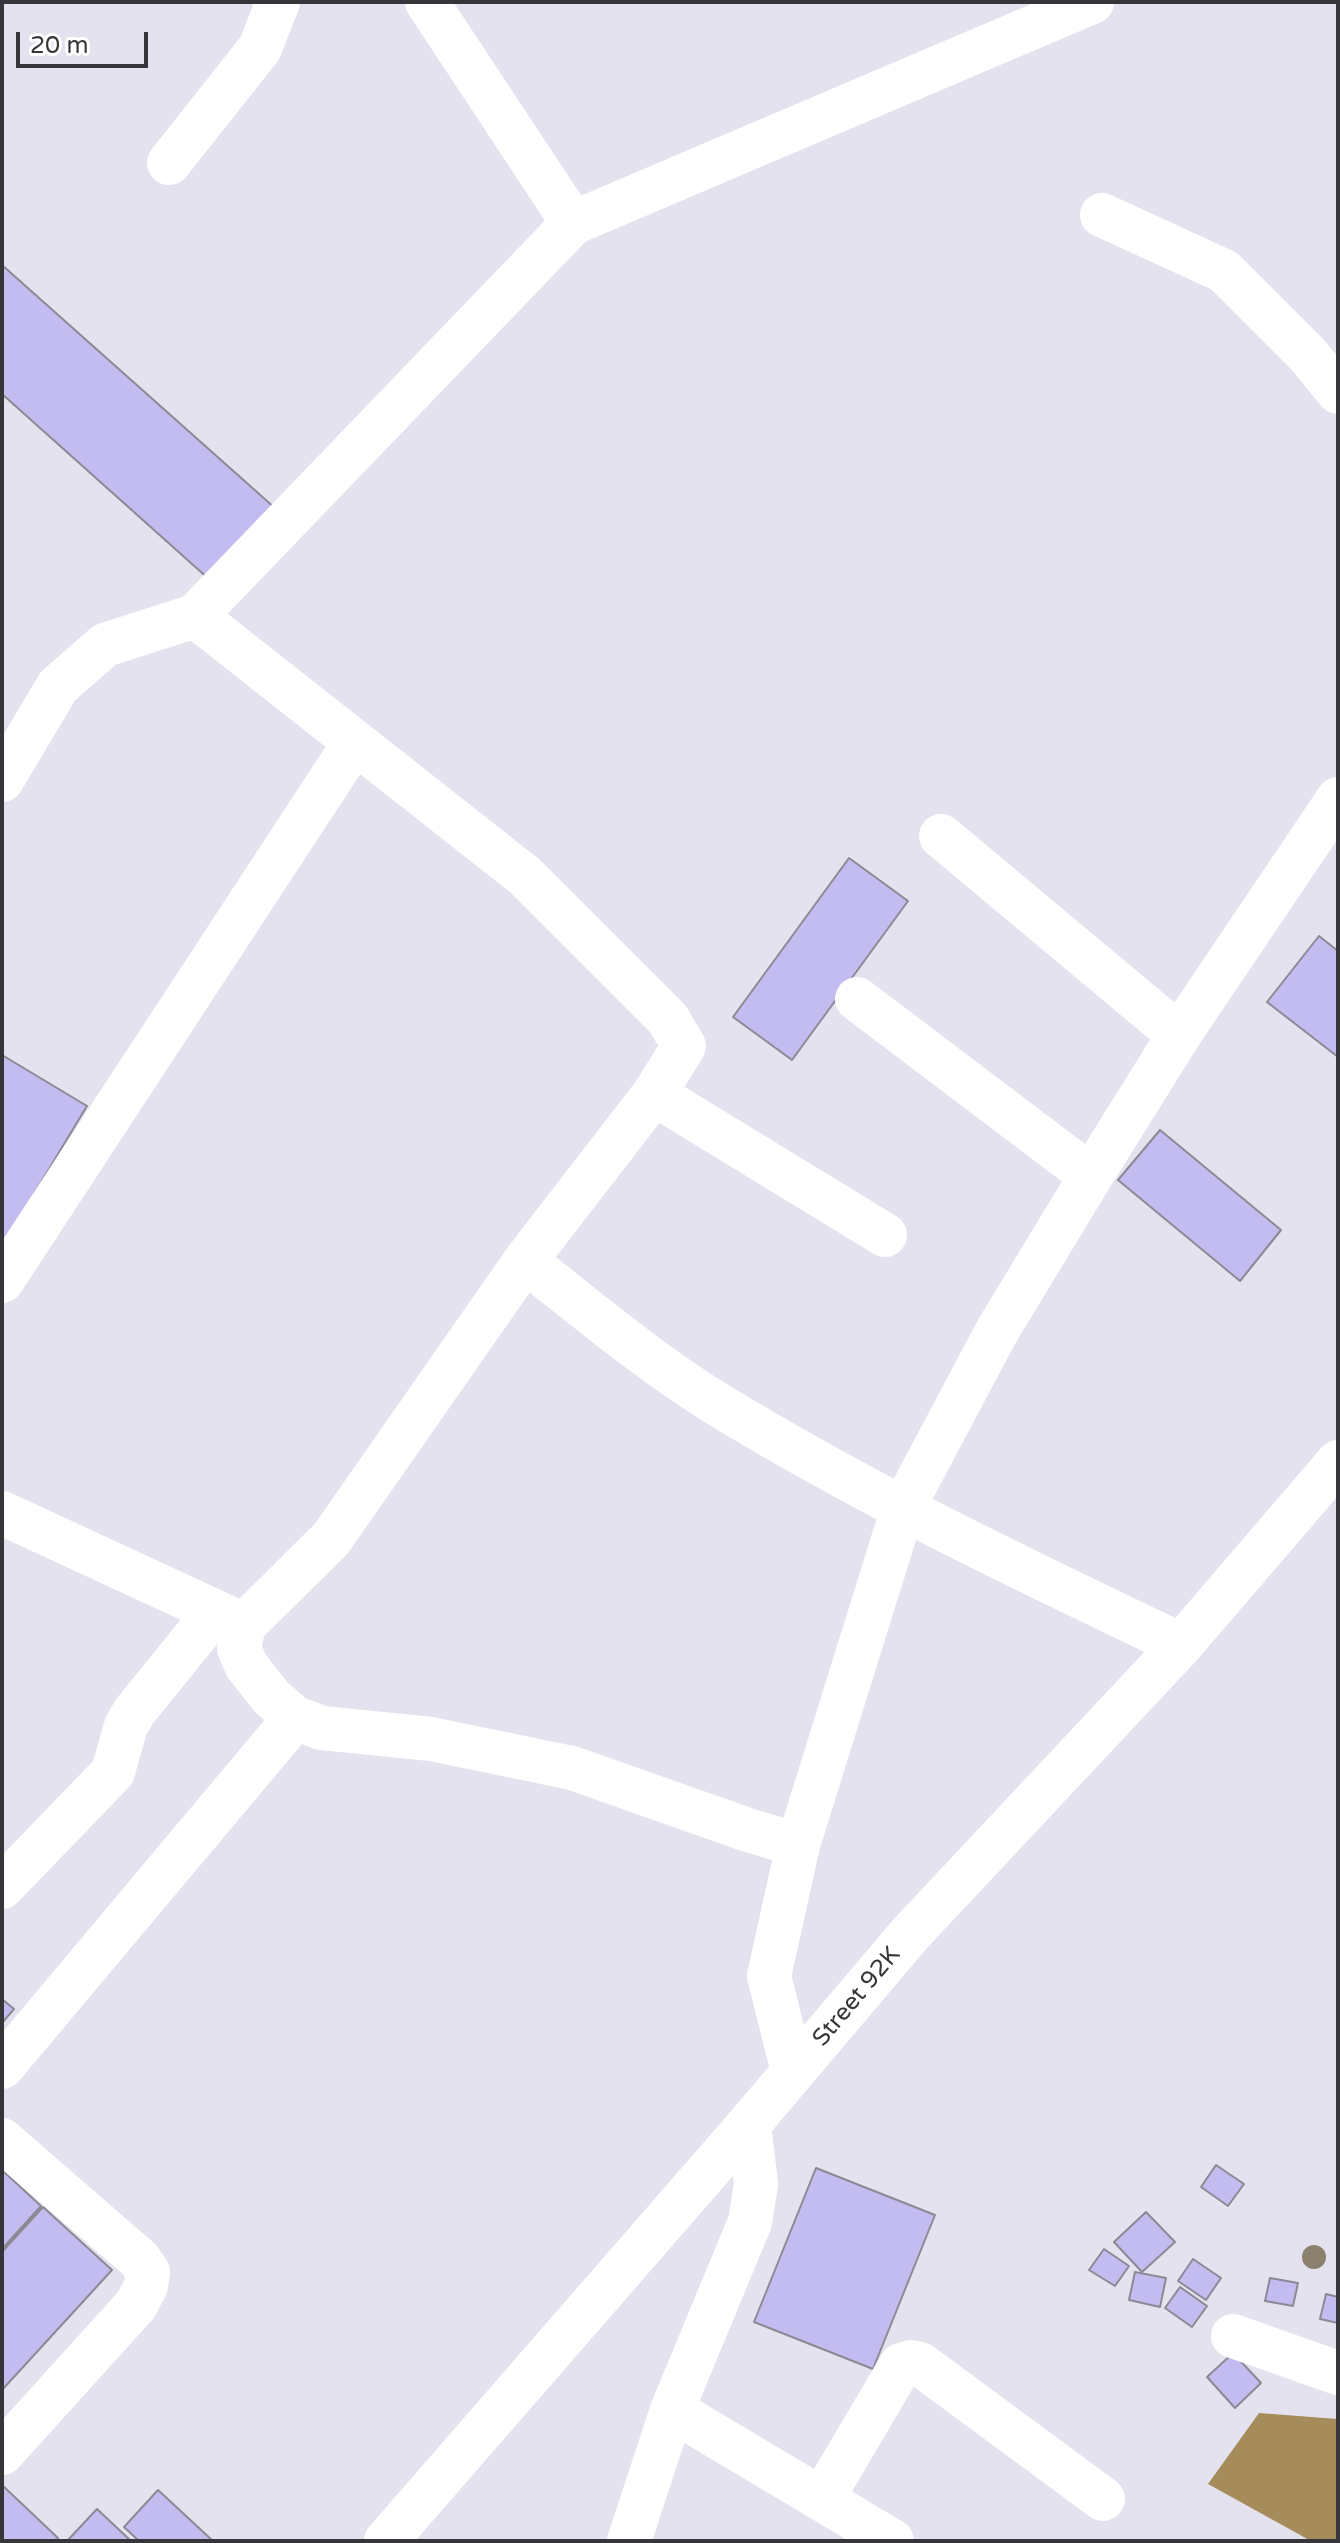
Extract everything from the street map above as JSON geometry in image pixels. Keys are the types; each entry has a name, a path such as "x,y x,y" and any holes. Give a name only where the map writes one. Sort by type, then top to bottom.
{"street":[{"path":"169,163 260,48 278,2"},
{"path":"427,2 573,223"},
{"path":"2,780 58,686 105,645 195,616 573,223 1092,2"},
{"path":"1102,215 1224,271 1308,355 1338,392"},
{"path":"2,1887 113,1772 126,1726 134,1712 230,1618 331,1539 525,1261 654,1094 684,1046 668,1019 525,876 195,616"},
{"path":"2,1281 355,742"},
{"path":"793,2072 769,1976 798,1845 903,1508 997,1331 1091,1176 1179,1035 1338,799"},
{"path":"941,836 1179,1035"},
{"path":"857,999 1091,1176"},
{"path":"654,1094 885,1235"},
{"path":"525,1261 712,1401 862,1489 1181,1645"},
{"name":"Street 92K","path":"386,2541 910,1934 1181,1645 1333,1475"},
{"path":"2,1513 230,1618 246,1665 271,1697 295,1718 322,1728 431,1739 572,1768 798,1845"},
{"path":"2,2067 295,1718"},
{"path":"629,2541 672,2410 750,2222 756,2184 749,2124"},
{"path":"2,2140 139,2259 148,2272 146,2286 136,2305 2,2453"},
{"path":"1233,2336 1338,2373"},
{"path":"822,2499 901,2365 911,2362 920,2364 1103,2499"},
{"path":"672,2410 892,2541"}],"shaded area":[{"path":"1259,2413 1338,2419 1338,2541 1311,2541 1208,2484"}],"building":[{"path":"2,265 276,509 211,581 2,394"},
{"path":"849,858 908,901 792,1060 733,1017"},
{"path":"1319,936 1338,951 1338,1057 1267,1002"},
{"path":"2,1055 87,1106 2,1247"},
{"path":"1160,1130 1281,1230 1240,1281 1118,1180"},
{"path":"2,1999 14,2009 2,2023"},
{"path":"1216,2165 1244,2184 1228,2206 1201,2187"},
{"path":"816,2168 935,2215 873,2369 754,2322"},
{"path":"2,2170 41,2206 2,2249"},
{"path":"43,2207 112,2270 2,2390 2,2252"},
{"path":"1146,2212 1175,2242 1142,2272 1114,2242"},
{"path":"1104,2249 1129,2266 1115,2286 1089,2270"},
{"path":"1193,2259 1221,2278 1206,2300 1178,2281"},
{"path":"1135,2272 1166,2278 1160,2307 1129,2300"},
{"path":"1270,2278 1298,2283 1293,2306 1265,2301"},
{"path":"1180,2287 1207,2306 1192,2327 1165,2308"},
{"path":"1326,2294 1338,2297 1338,2323 1320,2319"},
{"path":"1233,2353 1261,2383 1235,2408 1207,2377"},
{"path":"2,2485 58,2538 54,2541 2,2541"},
{"path":"158,2490 213,2541 139,2541 124,2527"},
{"path":"97,2509 131,2541 67,2541"}]}
